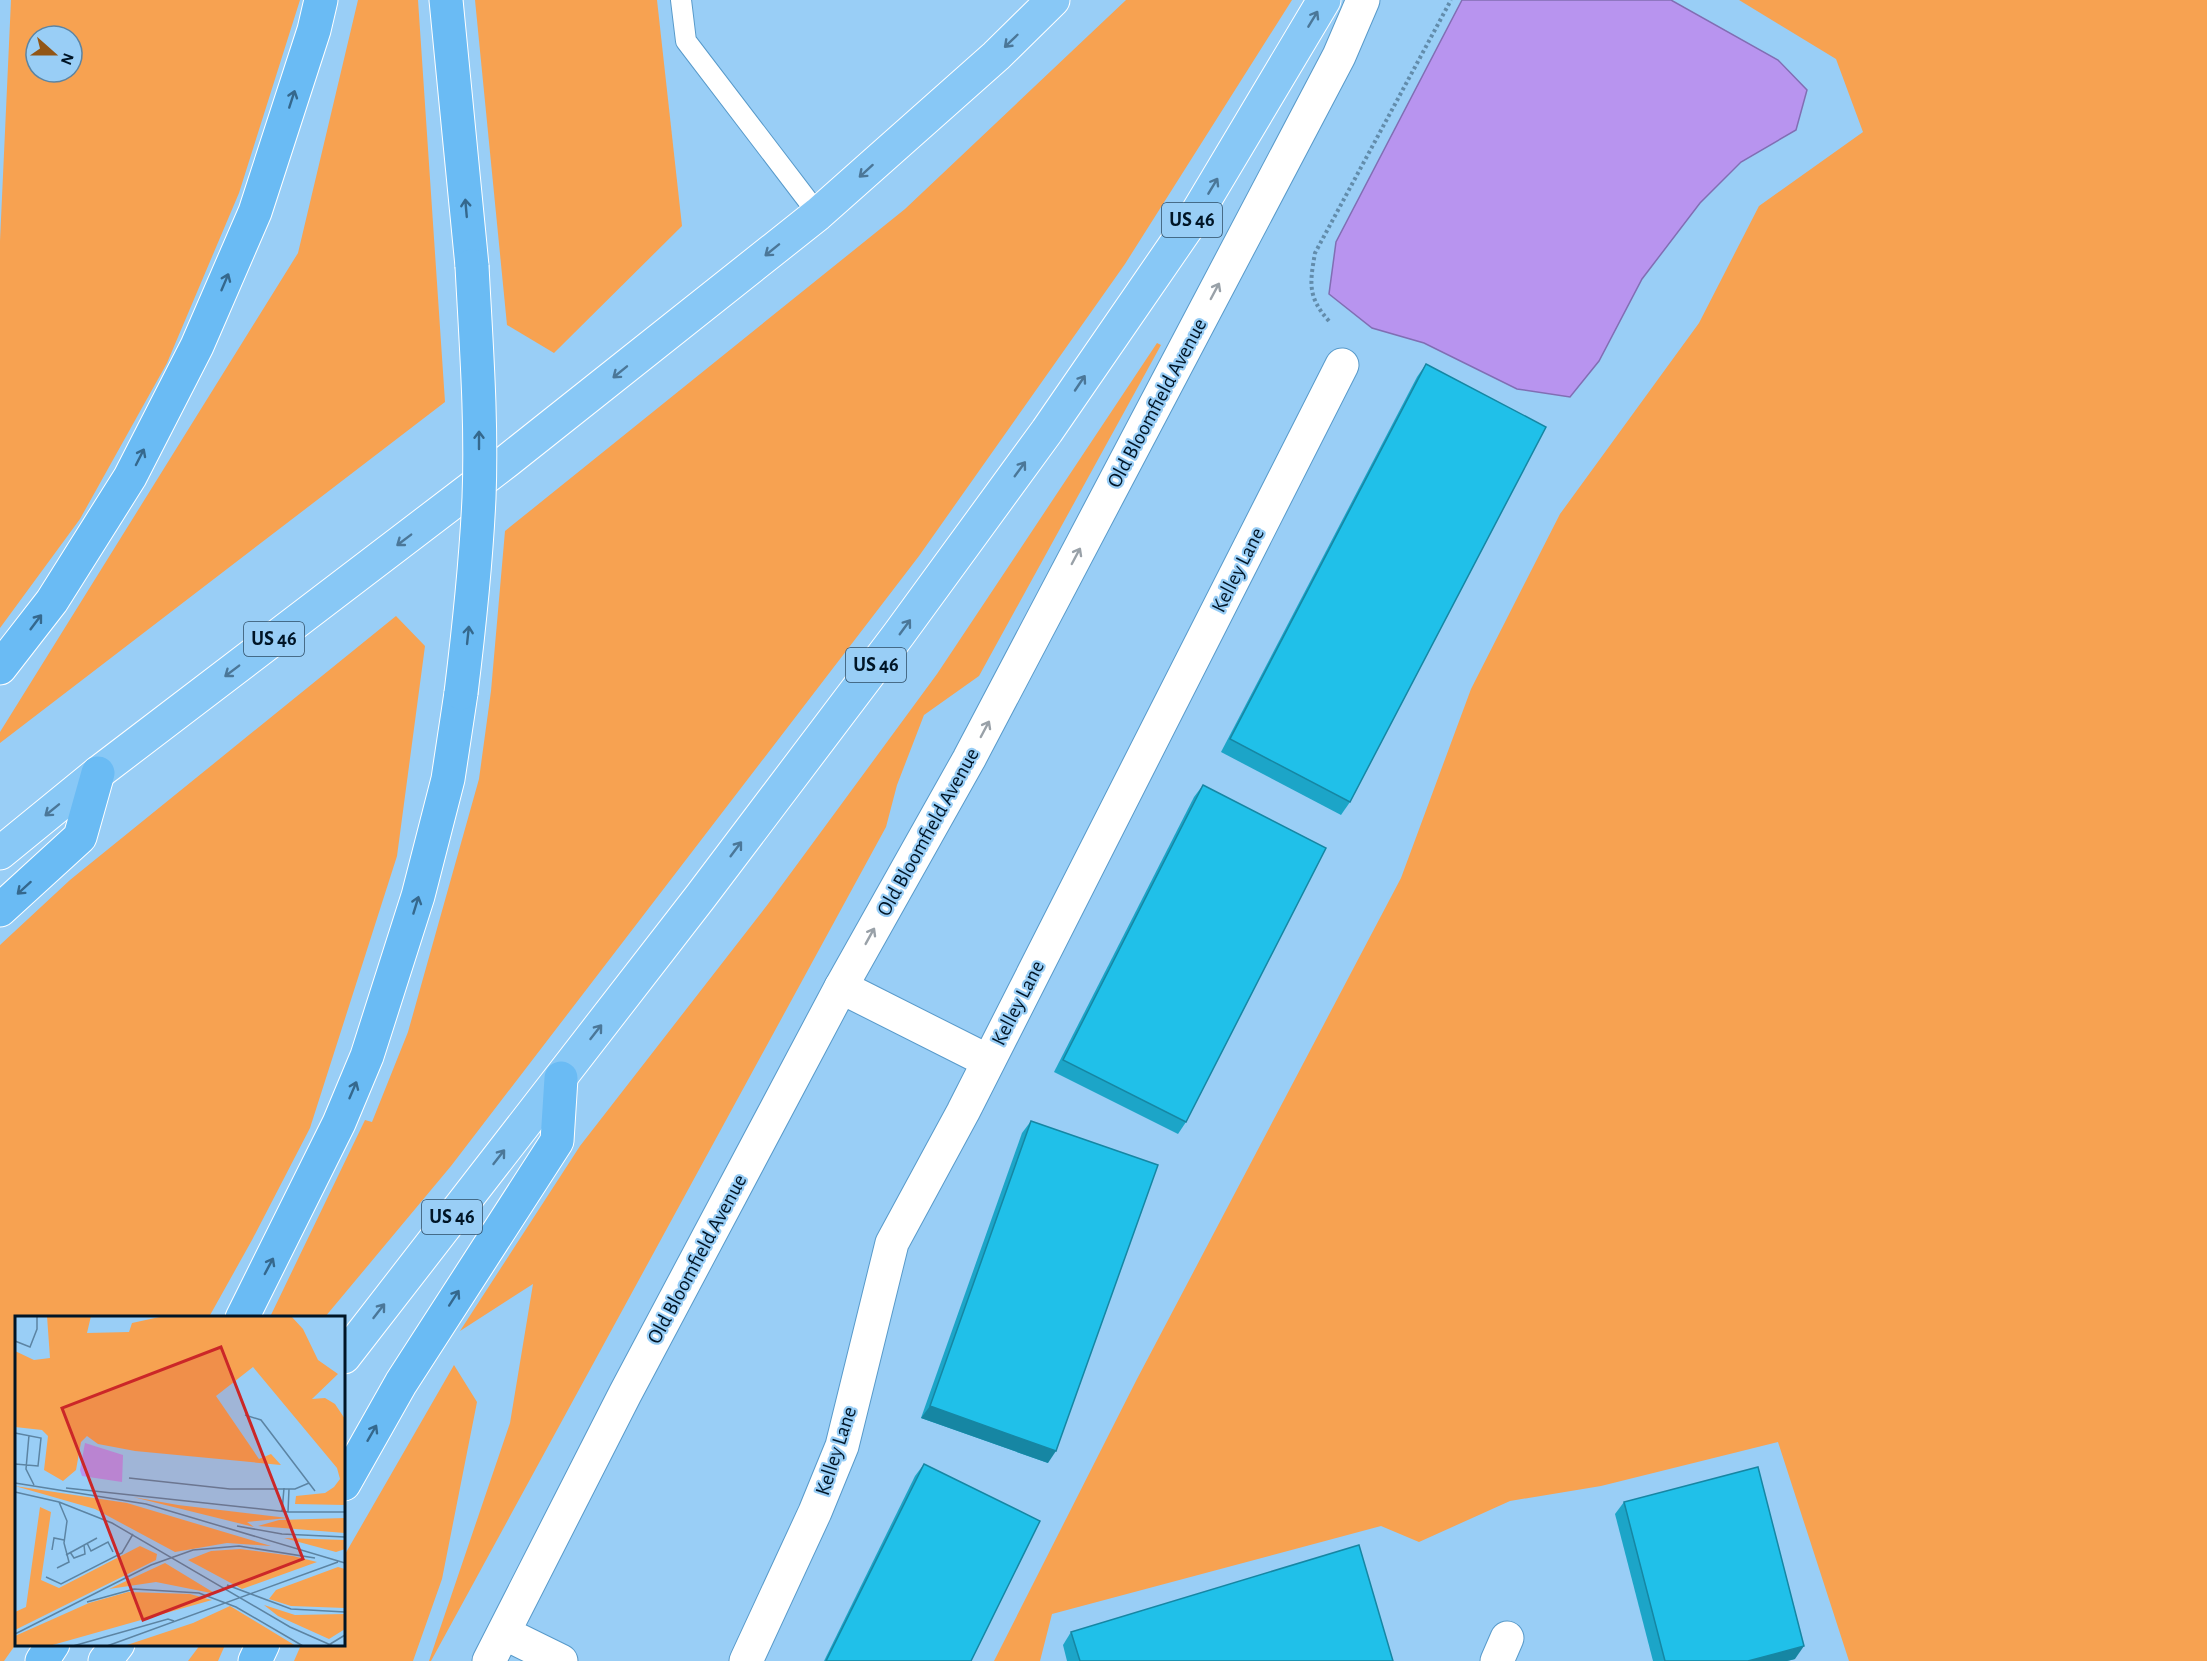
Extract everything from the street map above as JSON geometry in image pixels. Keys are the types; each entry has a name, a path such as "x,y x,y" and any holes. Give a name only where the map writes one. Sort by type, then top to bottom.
{"highway":[{"path":"0,668 52,601 130,477 198,346 255,212 314,30 321,0"},
{"path":"242,1316 339,1123 370,1046 418,896 447,779 462,693 479,497 478,381 472,266 446,0"},
{"name":"US 46","path":"0,853 98,773 441,512 818,213 996,56 1053,0"},
{"name":"US 46","path":"345,1356 561,1078 892,644 1047,431 1197,213 1324,0"},
{"path":"0,910 80,837 98,773"},
{"path":"345,1482 413,1364 557,1141 561,1078"},
{"path":"42,1661 52,1646"},
{"path":"105,1661 116,1646"},
{"path":"255,1661 262,1646"}],"street":[{"name":"Old Bloomfield Avenue","path":"497,1647 625,1394 841,987 969,759 1339,56 1363,0"},
{"name":"Kelley Lane","path":"746,1661 843,1446 892,1242 988,1061 1342,365"},
{"path":"841,987 988,1061"},
{"path":"497,1647 561,1661"}],"lane":[{"path":"681,0 686,41 818,213"}],"path":[{"path":"1329,321 1320,312 1312,297 1310,282 1315,253 1451,0"}],"shaded area":[{"path":"11,0 300,0 239,193 167,363 80,519 0,628 0,241"},
{"path":"358,0 418,0 445,402 0,743 0,732 298,253"},
{"path":"475,0 657,0 682,226 554,353 507,325"},
{"path":"1126,0 1292,0 1125,264 919,556 451,1166 326,1316 270,1316 365,1120 372,1122 408,1032 479,779 491,691 505,531 905,209"},
{"path":"1462,0 1671,0 1778,60 1807,90 1796,130 1741,162 1700,203 1642,279 1599,361 1570,397 1517,389 1424,343 1372,328 1329,294 1336,242"},
{"path":"1739,0 2207,0 2207,1661 1849,1661 1778,1442 1601,1486 1510,1501 1419,1542 1381,1526 1052,1614 1040,1661 994,1661 1137,1379 1401,878 1471,689 1560,514 1699,323 1759,206 1863,132 1836,59"},
{"path":"1157,343 1161,345 979,676 924,715 897,785 886,827 429,1661 510,1423 533,1284 460,1331 580,1146 768,904 937,674"},
{"path":"396,616 425,646 397,856 310,1128 210,1316 15,1316 15,1645 4,1661 0,1661 0,945 70,880"},
{"path":"454,1365 477,1402 442,1579 413,1661 294,1661 301,1646 345,1646 345,1554"},
{"path":"199,1646 225,1646 218,1661 188,1661"}],"building":[{"path":"1426,364 1546,427 1350,802 1230,739"},
{"path":"1203,785 1326,848 1186,1122 1063,1060"},
{"path":"1031,1121 1158,1165 1056,1451 930,1406"},
{"path":"924,1464 1040,1521 971,1661 826,1661"},
{"path":"1758,1467 1804,1646 1748,1661 1665,1661 1624,1502"},
{"path":"1359,1545 1393,1661 1080,1661 1071,1632"}]}
